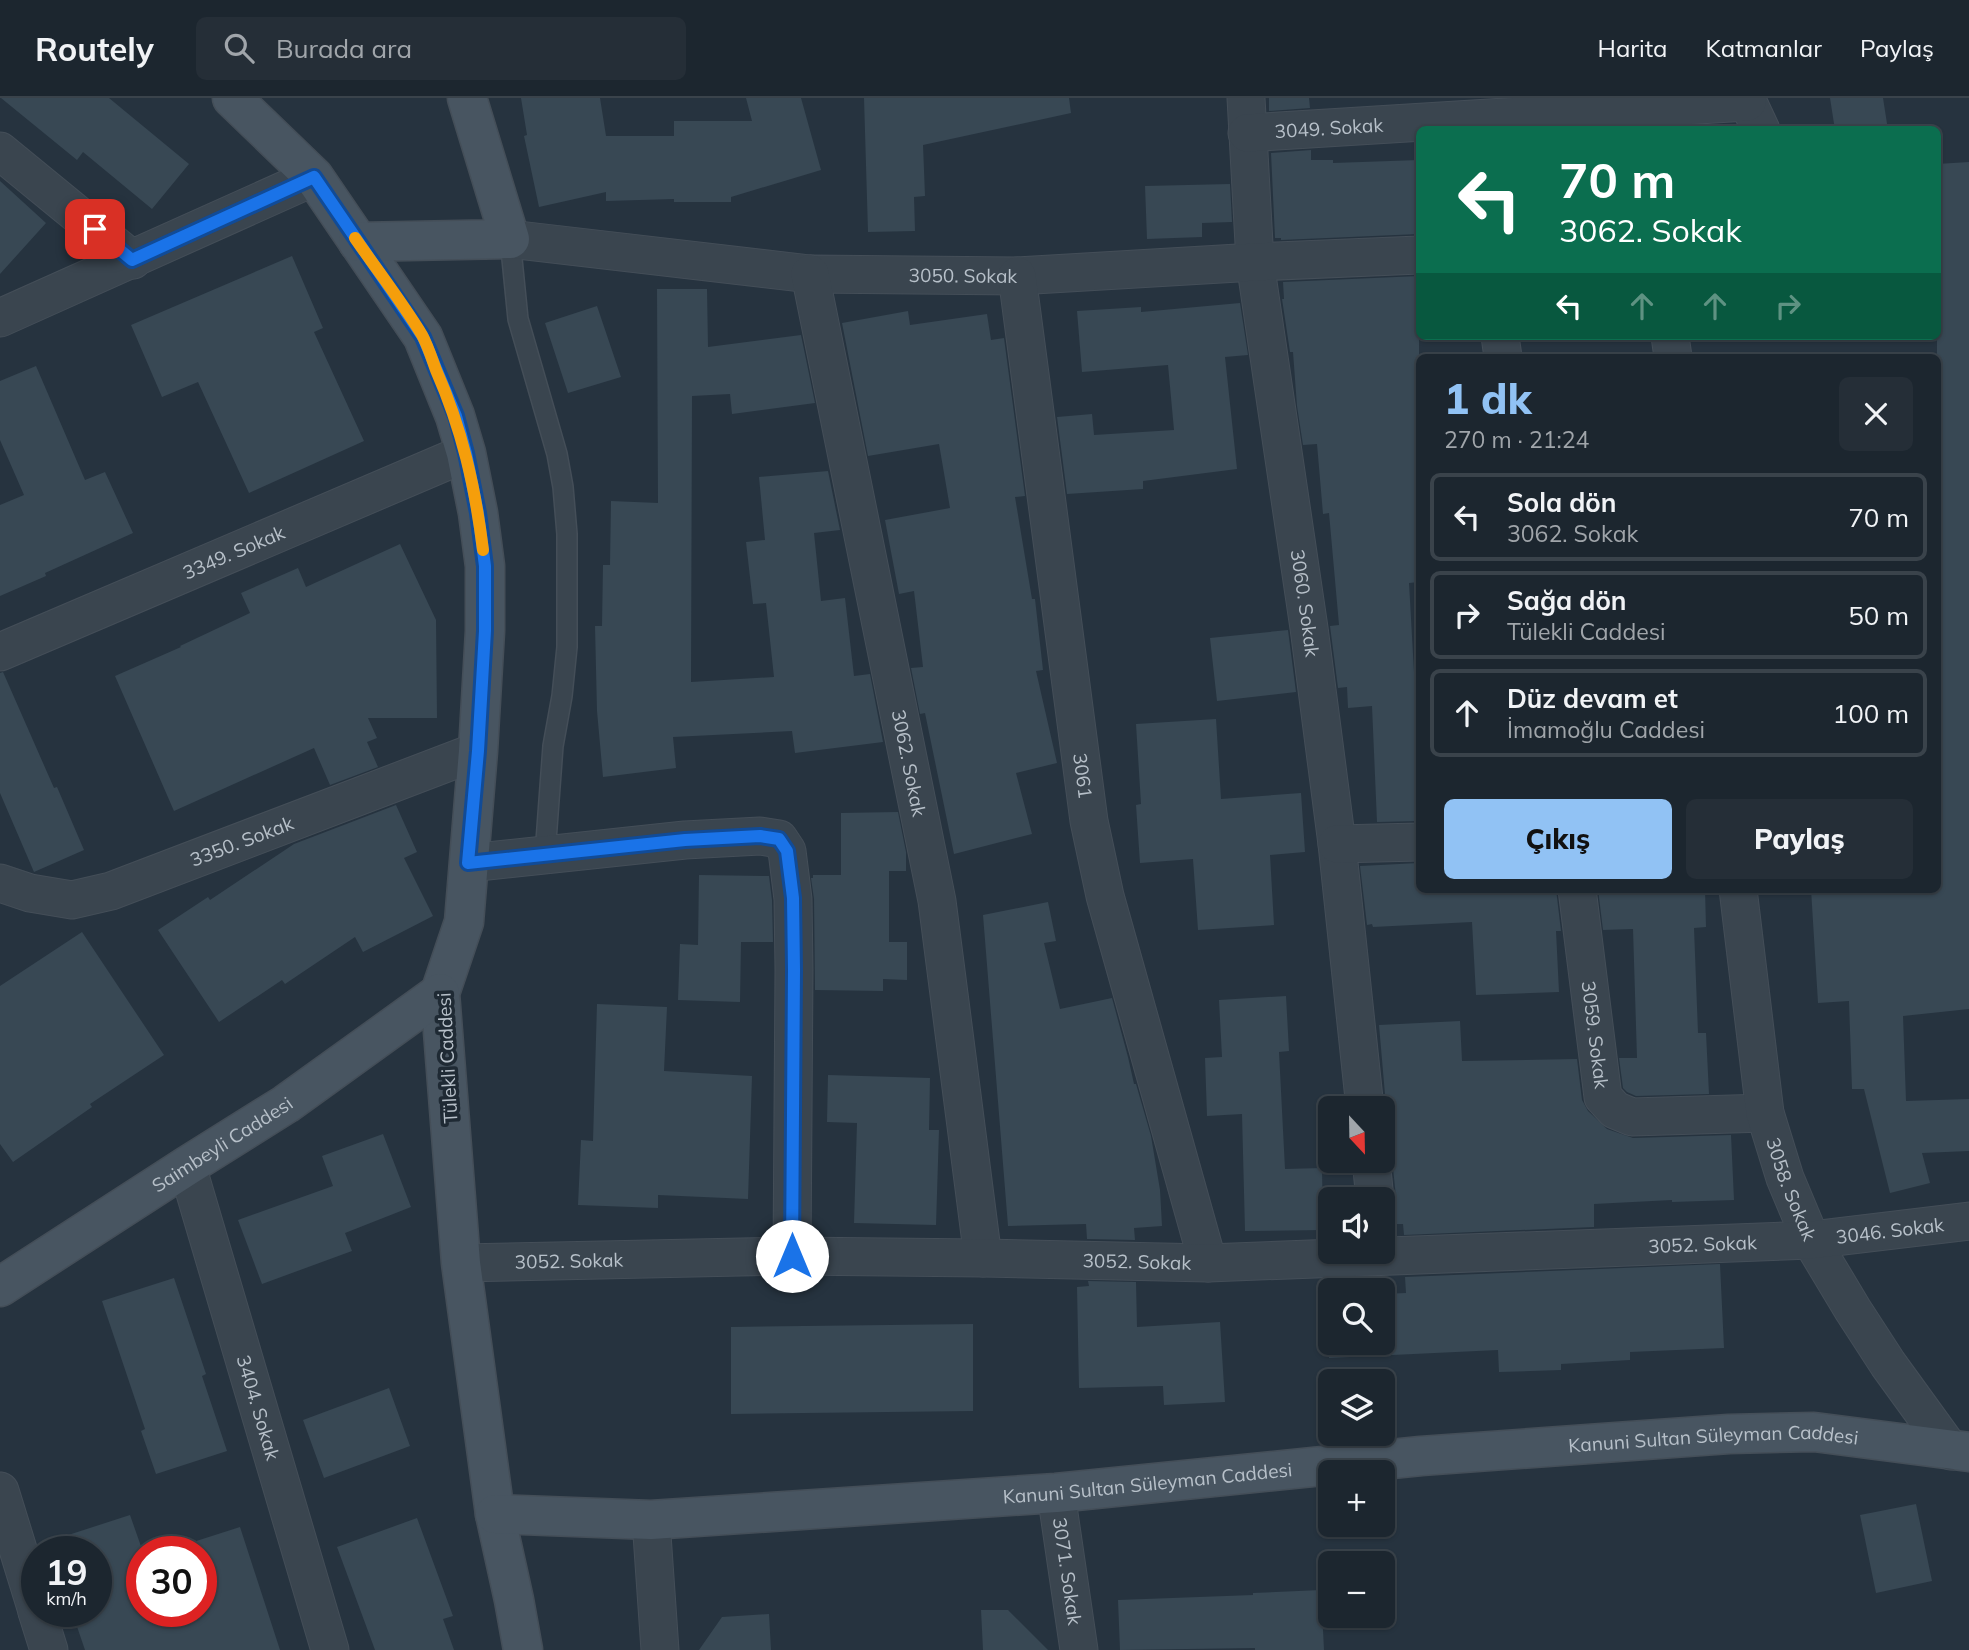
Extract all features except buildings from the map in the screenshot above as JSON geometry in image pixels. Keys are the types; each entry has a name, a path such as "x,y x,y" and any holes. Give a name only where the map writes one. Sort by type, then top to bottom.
{"main road":[{"name":"Tülekli Caddesi","path":"232,98 314,177 423,337 456,416 478,513 485,566 485,631 478,751 464,922 440,993 461,1263 495,1514 523,1650"},
{"path":"358,242 510,239 467,98"},
{"name":"Saimbeyli Caddesi","path":"0,1287 286,1104 440,993"},
{"name":"Kanuni Sultan Süleyman Caddesi","path":"495,1514 651,1520 1056,1493 1421,1456 1730,1434 1814,1432 1960,1451"}],"street":[{"name":"3049. Sokak","path":"1246,116 1751,110"},
{"name":"3060. Sokak","path":"1246,116 1255,262 1309,628 1337,844 1364,1096"},
{"path":"0,151 132,260"},
{"path":"0,318 314,177"},
{"name":"3050. Sokak","path":"510,239 810,274 1017,276 1416,255"},
{"name":"3062. Sokak","path":"810,274 937,901 983,1258"},
{"name":"3061","path":"1017,276 1090,821 1105,895 1208,1263"},
{"name":"3349. Sokak","path":"0,652 466,453"},
{"name":"3350. Sokak","path":"0,883 30,893 72,900 111,891 478,751"},
{"path":"468,863 685,840 760,836 779,839 787,851 793,898 792,1256"},
{"path":"1337,844 1416,842"},
{"name":"3059. Sokak","path":"1578,893 1603,1097 1615,1110 1632,1117 1765,1113"},
{"name":"3058. Sokak","path":"1738,893 1765,1113 1785,1178 1811,1240 1888,1364 1960,1451"},
{"name":"3404. Sokak","path":"187,1166 330,1650"},
{"name":"3046. Sokak","path":"1811,1240 1969,1221"},
{"name":"3052. Sokak","path":"1395,1253 1811,1240"},
{"name":"3052. Sokak","path":"461,1263 792,1256 1208,1263 1318,1257"},
{"path":"0,1491 21,1559"},
{"name":"3071. Sokak","path":"1056,1493 1079,1650"},
{"path":"651,1520 660,1650"},
{"path":"42,1627 49,1650"}],"lane":[{"path":"510,239 518,319 557,454 568,534 567,647 553,746 545,855"}],"slow traffic":[{"path":"355,238 423,337 456,416 466,453 483,550"}],"route":[{"path":"95,229 132,260 314,177 423,337 456,416 478,513 485,566 485,631 468,863 685,840 760,836 779,839 787,851 793,898 792,1256"}]}
